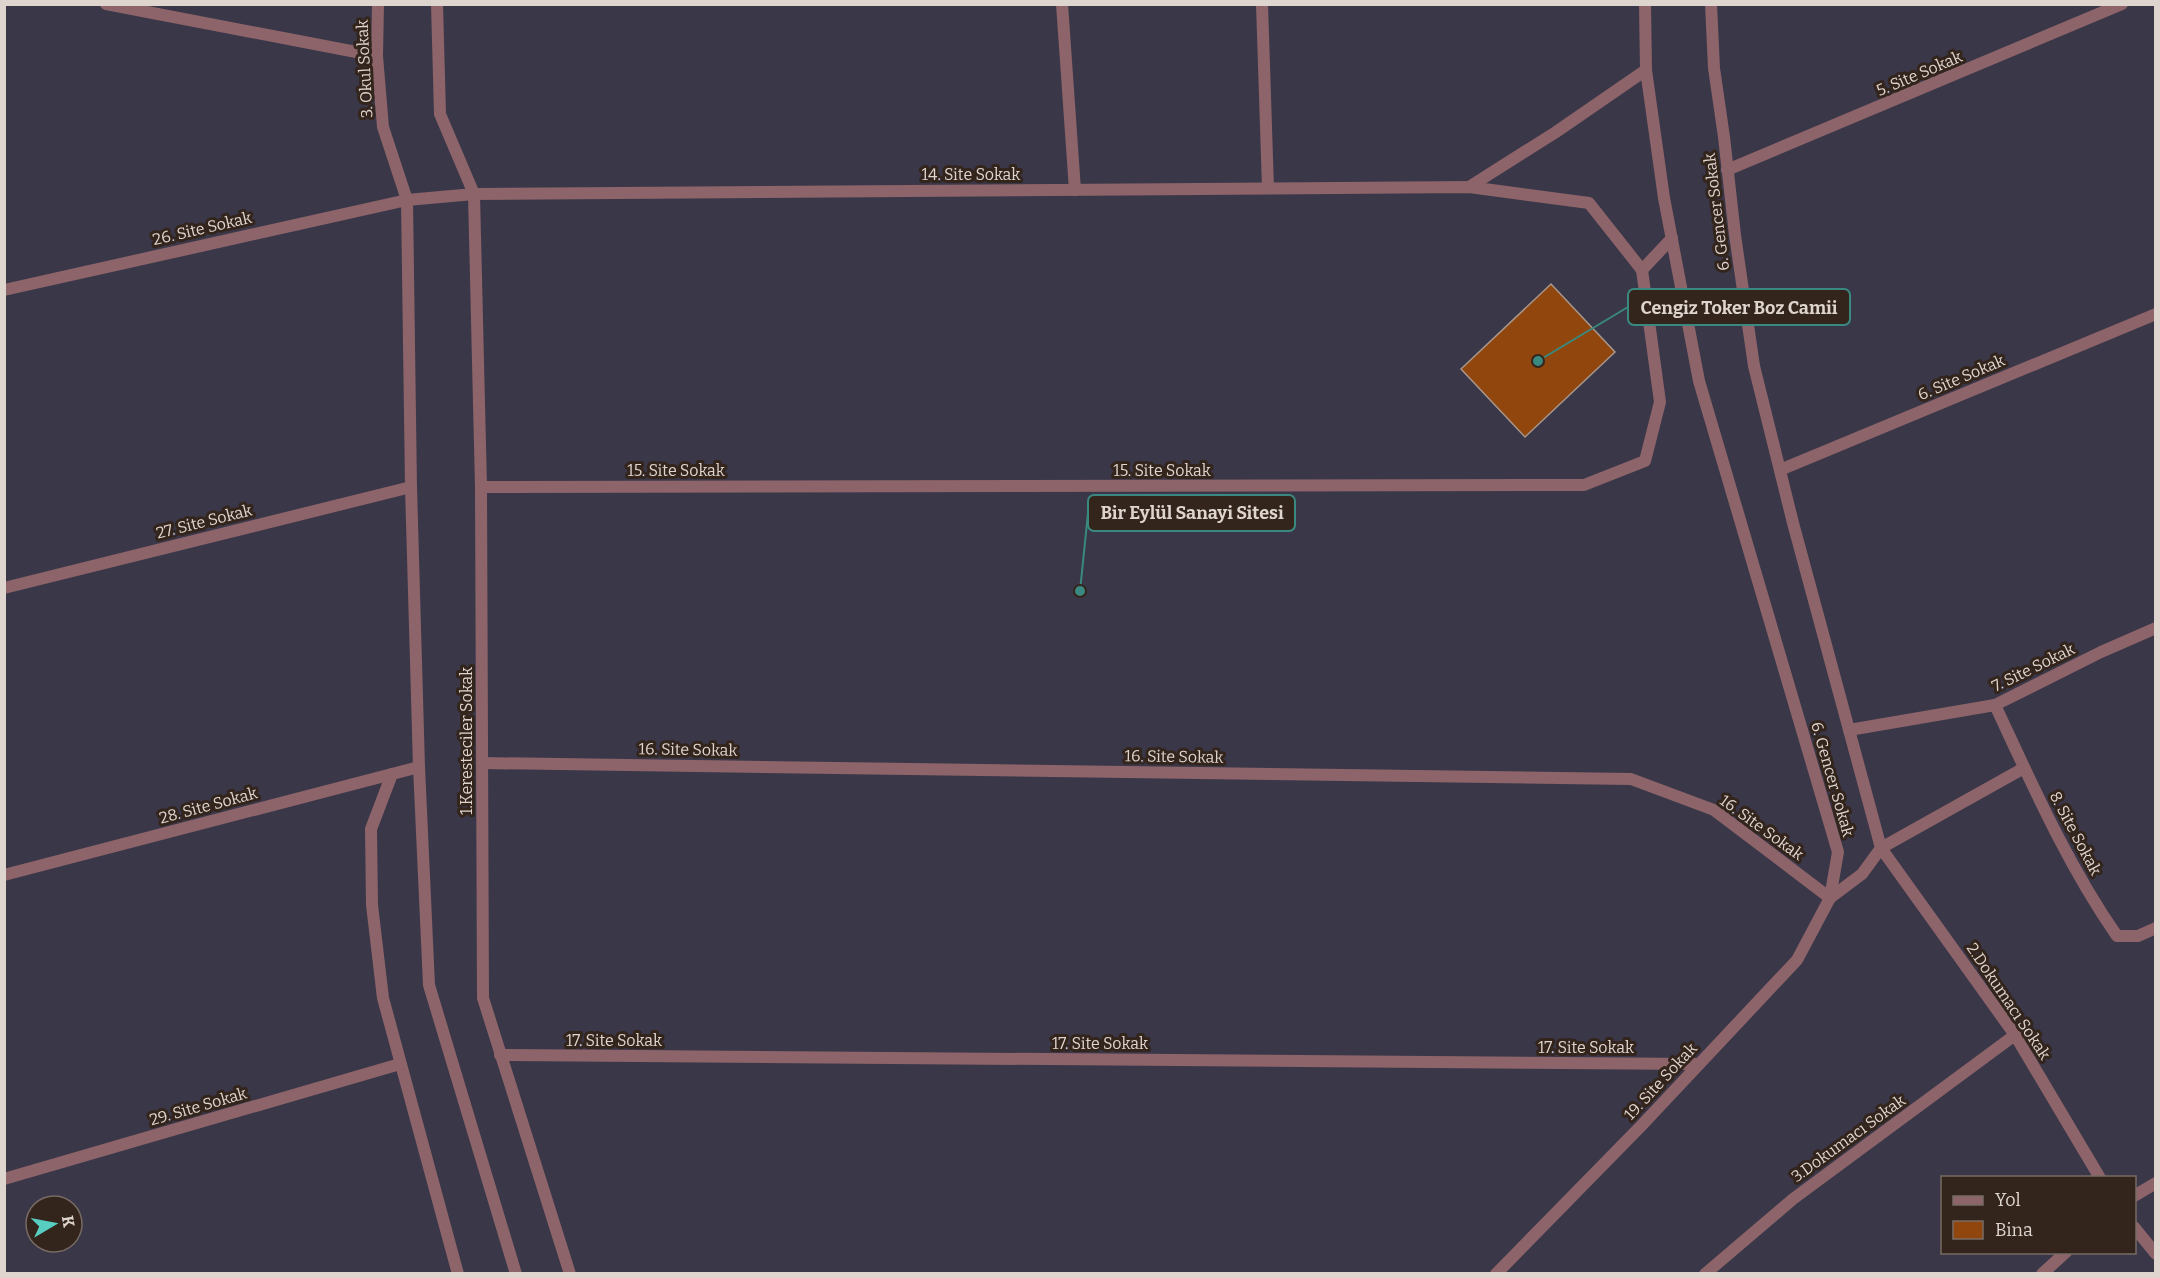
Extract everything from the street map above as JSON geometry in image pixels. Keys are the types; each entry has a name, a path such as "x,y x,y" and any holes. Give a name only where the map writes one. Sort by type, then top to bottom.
{"street":[{"path":"106,4 377,57"},
{"name":"3. Okul Sokak","path":"378,4 377,57 383,127 407,200"},
{"path":"437,4 440,114 474,194"},
{"path":"1062,4 1076,190"},
{"path":"1262,4 1268,188"},
{"name":"6. Gencer Sokak","path":"1645,4 1646,70 1672,238 1699,381 1838,852 1830,898"},
{"name":"6. Gencer Sokak","path":"1711,4 1714,68 1754,366 1881,848"},
{"name":"5. Site Sokak","path":"1728,170 2121,4"},
{"path":"1469,187 1556,132 1646,70"},
{"name":"14. Site Sokak","path":"407,200 474,194 1469,187 1589,203 1642,270"},
{"name":"1.Keresteciler Sokak","path":"474,194 481,487 483,998 570,1274"},
{"path":"407,200 411,487 419,767 429,985 516,1274"},
{"name":"26. Site Sokak","path":"4,290 407,200"},
{"path":"1642,270 1672,238"},
{"name":"15. Site Sokak","path":"481,487 1584,485 1645,461 1660,402 1642,270"},
{"name":"6. Site Sokak","path":"1780,470 2156,314"},
{"name":"27. Site Sokak","path":"4,588 411,487"},
{"name":"7. Site Sokak","path":"1849,730 1995,705 2101,652 2156,628"},
{"name":"8. Site Sokak","path":"1995,705 2051,825 2101,913 2117,936 2138,936 2156,928"},
{"name":"16. Site Sokak","path":"483,763 1631,779 1714,810 1830,898"},
{"name":"28. Site Sokak","path":"4,876 419,767"},
{"path":"1830,898 1862,874 1881,848 2024,768"},
{"path":"392,774 371,829 372,905 383,998 458,1274"},
{"name":"2.Dokumacı Sokak","path":"1881,848 2015,1035 2099,1176"},
{"name":"19. Site Sokak","path":"1496,1274 1641,1126 1797,960 1830,898"},
{"name":"3.Dokumacı Sokak","path":"1705,1274 1793,1199 2015,1035"},
{"name":"17. Site Sokak","path":"500,1056 1699,1064"},
{"name":"29. Site Sokak","path":"4,1179 400,1064"},
{"path":"2136,1195 2156,1183"},
{"path":"2136,1229 2156,1254"},
{"path":"2042,1274 2064,1254"}],"shaded area":[{"path":"5,5 2155,5 2155,1273 5,1274"}],"building":[{"path":"1551,284 1615,352 1525,437 1461,369"}],"place":[{"name":"Cengiz Toker Boz Camii","path":"1538,361"},
{"name":"Bir Eylül Sanayi Sitesi","path":"1080,591"}]}
